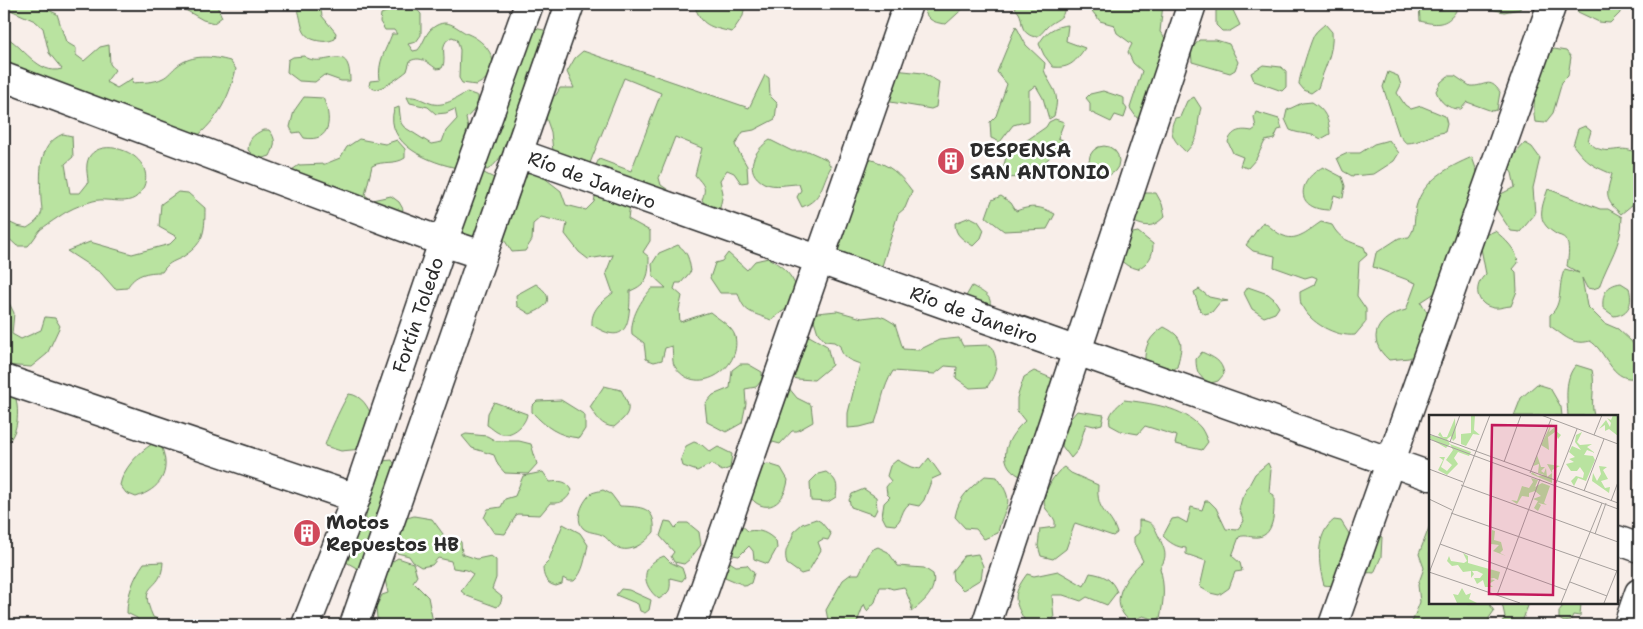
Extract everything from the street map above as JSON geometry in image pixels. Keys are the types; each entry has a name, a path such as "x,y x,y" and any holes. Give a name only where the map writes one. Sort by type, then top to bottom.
{"street":[{"name":"Fortín Toledo","path":"306,625 356,498 443,242 529,4"},
{"path":"354,625 570,4"},
{"path":"692,625 908,4"},
{"path":"986,625 1192,4"},
{"path":"1332,625 1552,4"},
{"path":"4,77 482,255"},
{"name":"Río de Janeiro","path":"518,153 1429,476"},
{"path":"409,342 447,358"},
{"path":"4,379 356,498"},
{"path":"1618,540 1639,548"},
{"path":"1628,625 1639,592"}],"green space":[{"path":"4,4 36,4 57,14 66,42 76,48 76,55 84,61 100,47 109,45 110,64 115,70 106,82 117,88 133,78 132,83 159,80 167,76 175,67 183,62 202,57 230,61 236,69 233,81 225,101 214,119 189,143 4,67 4,36 45,68 53,70 62,69 49,53 43,28 35,21 6,8"},
{"path":"175,4 216,4 222,17 214,23 203,20"},
{"path":"295,4 320,4 322,16 336,33 335,39 323,41 309,38 303,30"},
{"path":"392,4 412,4 421,14 421,35 416,42 408,44 413,51 418,50 430,30 441,23 451,24 484,44 492,58 493,66 491,73 476,85 462,83 459,78 460,50 457,39 452,37 445,43 444,64 442,68 437,69 425,61 414,59 410,61 407,71 391,82 377,89 369,86 370,81 380,80 379,74 383,56 392,34 397,34 394,30 385,30 380,22 381,14 392,10"},
{"path":"694,4 745,4 743,16 732,32 707,24 700,17"},
{"path":"924,4 968,4 946,24 930,19 925,13"},
{"path":"1012,4 1064,4 1064,9 1060,18 1034,37 1025,32 1019,13"},
{"path":"1094,4 1163,4 1160,32 1174,49 1142,119 1137,118 1130,108 1142,71 1133,63 1128,52 1132,44 1117,33 1114,25 1100,21 1092,11"},
{"path":"1216,4 1230,4 1240,25 1230,31 1222,31 1216,25"},
{"path":"1419,4 1456,4 1456,11 1445,22 1436,24 1425,22 1420,21"},
{"path":"1470,4 1521,4 1520,9 1504,12"},
{"path":"1576,4 1620,4 1620,13 1610,23 1599,22 1578,12"},
{"path":"1325,24 1332,32 1331,47 1318,88 1311,93 1304,90 1299,84 1299,80 1314,35"},
{"path":"1068,25 1066,41 1085,48 1072,63 1064,67 1053,67 1039,44 1051,30"},
{"path":"526,26 548,31 531,95 520,99 522,104 508,149 487,170 481,167"},
{"path":"1016,26 1026,45 1045,63 1044,70 1055,91 1057,101 1054,116 1049,119 1043,98 1036,86 1029,90 1029,121 1013,125 1000,142 991,138 990,122 996,116 1007,84 997,72"},
{"path":"1199,40 1216,40 1229,44 1238,62 1235,70 1230,73 1192,62 1191,50"},
{"path":"1554,49 1566,51 1571,57 1568,76 1562,82 1553,113 1545,123 1535,122 1535,99 1540,61"},
{"path":"583,51 749,108 765,75 769,78 770,96 777,103 775,119 754,130 743,132 735,145 747,166 748,182 741,183 734,173 727,170 720,180 723,193 720,208 715,212 708,209 702,200 704,186 695,175 702,148 675,137 659,178 661,185 677,196 646,189 645,180 642,192 595,167 599,159 631,171 661,93 624,78 588,168 554,161 551,132 545,115 546,99 556,95 560,88 574,88 567,72 575,58"},
{"path":"304,56 312,60 341,58 346,61 349,68 350,81 341,81 324,75 315,82 299,81 287,72 288,60 293,57"},
{"path":"1263,65 1281,67 1286,71 1286,87 1282,91 1254,81 1251,73"},
{"path":"894,70 923,73 939,82 936,107 931,109 885,101"},
{"path":"1388,72 1398,76 1401,85 1397,93 1405,105 1411,109 1421,106 1445,116 1447,124 1445,132 1416,142 1406,143 1399,135 1383,87"},
{"path":"1448,76 1455,76 1470,86 1487,83 1493,84 1500,92 1497,110 1492,111 1467,102 1461,109 1452,108 1445,104 1436,91 1441,82"},
{"path":"1103,91 1124,98 1124,105 1127,109 1124,118 1115,115 1111,122 1090,112 1090,103 1086,98 1090,94"},
{"path":"467,92 478,96 478,103 466,118 469,134 458,168 423,157 403,142 396,133 393,122 394,109 399,107 401,123 404,127 431,144 442,142 446,131 457,119 455,109 446,113 436,114 428,107 410,103 407,97 440,104 450,102"},
{"path":"304,97 323,98 326,105 328,113 327,127 325,133 320,137 304,138 300,132 293,133 290,127 294,111"},
{"path":"1194,97 1201,108 1198,131 1195,140 1186,152 1173,137 1172,128 1175,118 1180,117 1187,101"},
{"path":"1312,102 1326,115 1329,124 1330,134 1321,139 1313,135 1290,130 1285,119 1287,110 1302,103"},
{"path":"1256,112 1279,119 1282,129 1278,130 1274,139 1265,141 1256,159 1248,168 1240,166 1243,157 1233,153 1228,142 1237,131 1252,131 1256,128 1254,117"},
{"path":"1055,119 1064,122 1058,138 1063,140 1046,161 1023,176 1005,177 1003,168 1007,154"},
{"path":"1585,126 1591,131 1588,141 1595,147 1602,150 1627,149 1639,156 1639,209 1632,205 1621,214 1609,200 1608,196 1608,187 1612,174 1590,163 1573,145 1578,129"},
{"path":"263,130 269,130 272,133 274,146 270,156 257,160 248,150 249,143 252,137"},
{"path":"63,134 72,136 73,157 65,164 70,193 80,193 88,183 87,164 91,154 99,149 122,150 133,155 141,163 145,174 144,186 140,194 128,200 100,200 74,208 40,230 28,246 17,246 4,234 4,220 27,228 38,219 42,211 40,180 44,153 48,145"},
{"path":"359,139 385,144 397,140 405,149 405,158 372,166 365,195 372,200 391,196 399,202 403,209 401,215 289,172 299,165 325,164 340,158 347,147"},
{"path":"770,140 792,151 808,151 826,159 831,167 821,190 809,204 802,207 797,197 801,190 799,184 777,186 764,183 757,178 752,166 753,160 760,149"},
{"path":"1389,140 1399,153 1394,161 1374,174 1352,176 1343,171 1337,158 1348,153 1360,153 1374,144"},
{"path":"1525,143 1532,147 1540,158 1533,188 1535,214 1520,232 1511,231 1493,204 1495,197 1515,187 1512,173 1506,164"},
{"path":"1104,146 1110,147 1118,155 1118,167 1110,175 1104,176 1098,175 1090,167 1089,161 1090,155 1098,147"},
{"path":"1472,157 1480,180 1441,289 1421,302 1443,340 1409,358 1389,360 1381,352 1377,344 1376,336 1378,329 1388,318 1406,310 1416,283 1373,267 1376,253 1399,238 1409,237 1414,226 1416,207 1424,189 1446,170"},
{"path":"869,159 894,170 912,191 905,208 898,214 882,266 888,277 836,258 843,232"},
{"path":"1323,167 1342,177 1345,186 1343,198 1334,195 1330,210 1319,209 1310,205 1305,200 1303,194 1308,180"},
{"path":"537,172 561,191 566,205 586,210 594,202 597,187 630,205 628,219 650,231 650,241 643,252 649,257 648,274 641,285 630,291 629,313 624,328 620,333 613,334 592,325 595,311 613,293 606,273 613,255 588,259 579,252 565,234 567,223 541,217 533,224 532,240 525,251 512,252 503,238 499,224 515,184 527,173"},
{"path":"484,173 496,179 473,243 450,239 470,178"},
{"path":"1548,189 1600,209 1608,209 1622,217 1620,236 1599,287 1587,288 1582,278 1587,306 1604,323 1618,329 1631,341 1639,352 1639,372 1634,378 1626,378 1614,370 1596,345 1590,341 1573,341 1550,326 1550,315 1559,299 1561,281 1565,269 1579,273 1567,266 1569,250 1566,239 1551,230 1543,221 1542,210"},
{"path":"178,192 188,193 205,208 202,237 189,253 168,265 162,272 142,275 130,283 127,288 115,289 101,273 67,251 90,242 132,254 170,244 177,237 159,227 161,204"},
{"path":"1146,193 1156,193 1162,204 1165,216 1154,224 1147,226 1134,222 1137,196"},
{"path":"1001,196 1011,203 1016,211 1036,207 1055,214 1047,229 1004,231 986,217 992,200"},
{"path":"970,217 978,221 984,230 981,238 973,246 960,237 955,227 955,223"},
{"path":"1263,222 1279,234 1294,237 1303,234 1321,222 1332,225 1342,237 1364,247 1367,255 1359,262 1357,296 1366,309 1366,322 1355,335 1340,334 1332,331 1317,323 1305,311 1301,303 1300,292 1314,285 1317,278 1312,276 1305,278 1274,267 1275,256 1253,251 1246,245"},
{"path":"1495,231 1513,249 1518,263 1513,269 1516,272 1517,291 1511,306 1496,308 1483,303 1478,294 1479,284 1486,274 1480,243 1485,235"},
{"path":"1138,232 1153,244 1150,259 1138,269 1128,266 1120,260 1128,234"},
{"path":"678,245 688,256 691,271 681,283 676,283 674,289 682,296 679,310 680,322 710,312 728,326 735,336 732,360 715,376 704,380 693,380 683,375 674,365 672,346 665,348 662,360 654,362 646,359 644,343 632,334 637,310 644,298 652,288 666,288 653,276 652,264 659,253"},
{"path":"728,253 747,270 755,261 768,258 782,267 789,274 797,289 790,306 771,320 746,309 738,293 720,293 710,278 715,263 722,261"},
{"path":"1621,283 1629,288 1631,298 1627,310 1614,316 1603,308 1603,298 1608,288"},
{"path":"536,284 546,293 547,301 542,308 530,314 517,306 516,295"},
{"path":"972,286 989,299 990,307 985,319 962,303"},
{"path":"1248,287 1268,294 1274,299 1279,307 1275,313 1264,317 1252,309 1244,293"},
{"path":"1199,289 1209,297 1228,301 1220,302 1212,312 1205,314 1200,310 1194,292"},
{"path":"9,303 14,313 12,334 21,339 41,330 45,317 55,318 60,326 47,354 31,367 4,365 4,305"},
{"path":"837,311 862,318 879,316 885,318 895,324 903,349 919,350 939,340 959,338 963,346 990,345 996,361 993,377 987,387 970,388 956,378 957,367 945,366 935,374 893,371 884,390 875,423 848,428 848,413 860,364 847,358 842,353 840,346 834,342 825,341 818,333 814,320 817,313"},
{"path":"1164,327 1176,335 1181,343 1177,367 1167,374 1145,362 1149,342"},
{"path":"802,332 827,346 832,365 814,380 786,376"},
{"path":"1202,352 1217,360 1223,369 1224,374 1218,381 1211,383 1199,374 1196,359"},
{"path":"740,364 748,364 762,372 762,380 756,387 745,389 746,404 742,423 726,432 707,422 705,404 713,395 730,388 732,370"},
{"path":"1576,365 1592,370 1594,415 1568,415 1568,382"},
{"path":"1034,371 1051,378 1068,397 1040,481 1020,476 1012,470 1005,456 1009,441 1025,421 1017,411 1017,398 1024,377"},
{"path":"1537,384 1550,388 1561,407 1562,415 1514,415 1521,398"},
{"path":"604,386 621,390 628,406 627,414 614,427 603,423 590,407"},
{"path":"788,387 797,398 811,405 813,422 797,431 792,431 780,444 769,441"},
{"path":"4,392 16,399 17,404 16,427 9,441 4,441"},
{"path":"349,394 364,402 372,418 362,449 341,451 325,446"},
{"path":"561,400 585,415 585,429 579,438 553,430 532,412 532,406 537,401"},
{"path":"1124,400 1166,407 1185,415 1201,428 1208,442 1202,450 1175,444 1177,436 1145,426 1138,434 1121,431 1110,425 1109,421 1113,411"},
{"path":"494,402 527,414 522,425 510,433 502,434 487,425 488,413"},
{"path":"1077,411 1104,415 1102,424 1094,426 1086,424 1078,450 1071,458 1062,446 1066,424"},
{"path":"466,434 487,436 496,441 519,441 531,444 537,464 528,474 505,473 498,465 494,455 472,448 462,436"},
{"path":"694,442 702,445 710,452 718,447 732,454 730,468 722,471 711,464 697,471 683,466 681,459 686,446"},
{"path":"152,444 162,448 165,465 161,479 157,485 144,494 136,497 126,493 120,485 124,473 137,457"},
{"path":"929,458 941,475 932,479 924,500 919,506 909,504 895,525 886,524 882,516 884,503 890,497 887,494 886,487 891,481 887,476 890,466 897,460 920,469"},
{"path":"392,460 398,470 360,570 346,562 343,544 352,532 365,528 368,494 382,461"},
{"path":"1268,463 1271,470 1269,492 1274,495 1274,513 1271,526 1264,535 1258,537 1239,537 1232,556 1240,563 1242,571 1235,572 1229,588 1219,595 1210,593 1200,587 1206,561 1186,554 1186,548 1173,544 1163,536 1172,519 1178,518 1187,523 1191,507 1202,510 1205,501 1209,501 1216,508 1226,529 1237,530 1244,521 1239,509 1242,498 1255,474"},
{"path":"768,464 781,468 788,480 782,498 770,506 764,506 751,498 745,489 758,466"},
{"path":"1064,467 1071,473 1098,485 1099,502 1117,533 1113,536 1075,523 1066,549 1053,559 1041,556 1038,546 1040,529 1055,527 1055,521 1046,509 1044,499 1052,480"},
{"path":"543,472 550,482 560,481 567,484 572,490 564,501 550,503 540,515 517,514 505,534 494,533 484,518 488,509 501,507 505,499 515,496 523,476"},
{"path":"826,472 836,483 836,497 828,502 811,501 810,482 818,474"},
{"path":"985,476 997,477 1007,494 1008,500 998,533 984,539 976,529 965,528 955,517 962,498"},
{"path":"864,489 876,497 877,509 874,515 851,507 849,500 852,494"},
{"path":"603,490 611,494 620,506 641,508 650,513 654,523 654,532 645,541 630,549 619,548 604,536 583,528 579,520 583,505 592,493"},
{"path":"414,516 432,519 443,534 443,542 455,538 461,542 462,554 477,559 491,556 496,560 496,578 492,589 502,597 497,607 467,596 461,591 473,574 467,570 453,568 451,561 438,558 432,565 421,567 413,562 409,556 397,553 392,541 395,525"},
{"path":"816,519 831,534 828,540 823,539 818,542 821,550 808,572 801,574 787,564 787,549 793,532 802,524"},
{"path":"1139,520 1153,525 1165,554 1160,568 1163,587 1162,605 1160,618 1156,620 1143,616 1130,621 1123,614 1120,606 1119,598 1125,582 1143,561 1134,543 1134,537 1139,533"},
{"path":"1334,520 1341,521 1353,540 1373,532 1382,537 1381,557 1374,573 1361,574 1330,586 1324,585 1320,568 1321,541 1328,526"},
{"path":"665,521 671,522 675,528 680,523 688,523 699,532 701,545 684,564 674,562 671,556 674,552 660,536"},
{"path":"739,523 748,531 764,532 776,541 777,548 768,564 754,559 753,551 749,546 739,556 733,555 730,551"},
{"path":"563,524 580,533 588,545 584,564 574,581 568,581 563,578 562,584 556,586 546,579 543,567 548,562"},
{"path":"1429,528 1429,604 1490,604 1494,611 1489,618 1490,625 1411,625 1420,602 1418,585 1424,568 1419,554"},
{"path":"878,547 888,552 898,566 924,568 933,574 933,586 928,596 911,612 912,606 904,587 893,589 880,587 875,602 867,611 864,604 856,625 829,625 826,610 843,580 851,574 859,574 871,550"},
{"path":"978,554 983,566 981,579 963,590 953,580 952,571 964,556"},
{"path":"664,556 670,562 682,568 685,577 682,581 670,578 669,591 659,599 649,588 646,576 647,570 651,565"},
{"path":"398,558 413,563 417,576 413,582 428,597 433,622 428,625 386,625 377,618 376,607 382,595 388,593 385,579 388,564"},
{"path":"728,561 736,566 747,565 754,573 751,583 746,586 720,575"},
{"path":"163,562 159,579 148,591 147,597 153,617 170,625 141,625 137,618 127,613 132,586 144,563"},
{"path":"1058,571 1084,586 1090,573 1099,575 1107,578 1117,592 1107,605 1087,597 1081,601 1063,595 1052,595 1054,619 1046,625 1027,625 1017,605 1016,594 1018,588 1027,574 1034,576"},
{"path":"621,589 629,590 651,600 649,610 645,613 640,611 638,604 616,595"},
{"path":"1502,604 1529,604 1522,622 1529,625 1501,625 1505,617"},
{"path":"1564,604 1581,604 1580,616 1573,615 1570,621 1564,622 1559,619 1559,611"}],"place":[{"name":"DESPENSA SAN ANTONIO","path":"951,161"},
{"name":"Motos Repuestos HB","path":"307,533"}]}
